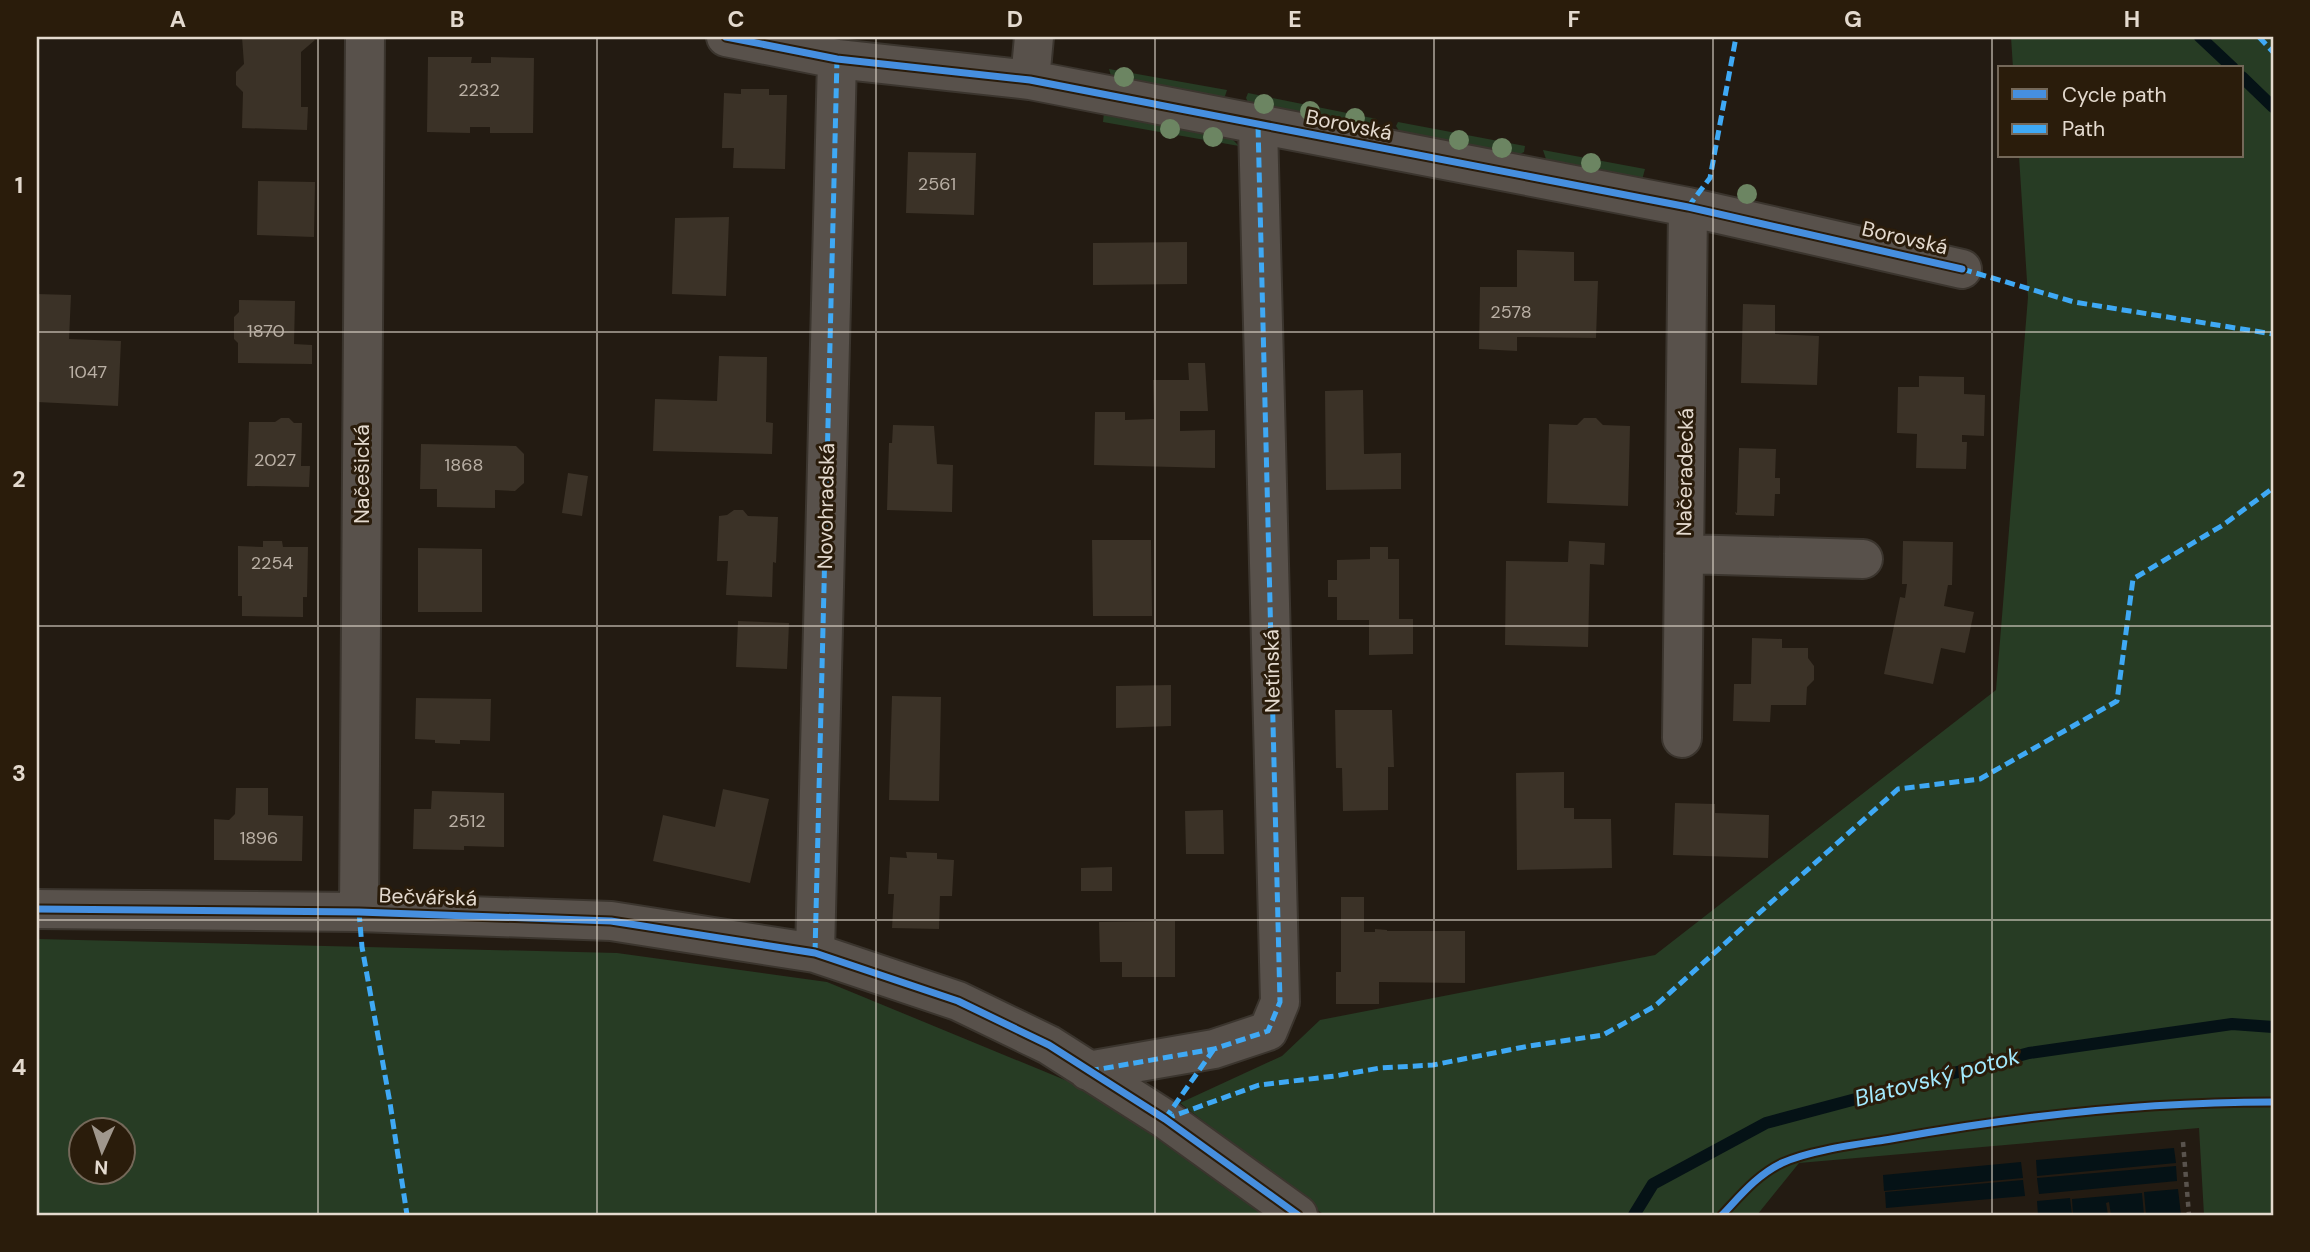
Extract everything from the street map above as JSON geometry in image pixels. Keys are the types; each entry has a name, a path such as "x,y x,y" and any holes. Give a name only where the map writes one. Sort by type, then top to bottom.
{"street":[{"name":"Načešická","path":"359,912 365,37"},
{"name":"Borovská","path":"726,37 837,59 1030,80 1688,207 1962,269"},
{"path":"1030,80 1034,37"},
{"name":"Novohradská","path":"815,953 837,59"},
{"name":"Netínská","path":"1088,1071 1214,1049 1257,1035 1268,1031 1280,1002 1258,125"},
{"name":"Načeradecká","path":"1682,738 1688,207"},
{"path":"1684,554 1863,559"},
{"name":"Bečvářská","path":"37,909 359,912 611,921 815,953 958,1001 1049,1045 1165,1119 1298,1215"}],"path":[{"path":"2183,1142 2189,1215"}],"green space":[{"path":"2011,37 2273,37 2273,1215 2204,1215 2199,1128 1799,1163 1757,1215 1326,1215 1320,1212 1180,1103 1282,1056 1320,1020 1655,955 1996,690 2028,297 2019,158 2244,158 2244,66 2013,66"},
{"path":"1109,69 1227,90 1221,99 1112,79"},
{"path":"1248,93 1377,119 1372,127 1249,104 1246,98"},
{"path":"1104,112 1231,138 1239,146 1103,122"},
{"path":"1398,122 1525,146 1524,152 1516,156 1401,134 1396,126"},
{"path":"1543,150 1645,169 1642,180 1547,162"},
{"path":"37,939 617,953 827,982 1082,1087 1268,1215 37,1215"}],"shaded area":[{"path":"2174,1148 2176,1163 2037,1176 2036,1160"},
{"path":"2021,1162 2023,1178 1884,1191 1883,1175"},
{"path":"2176,1166 2177,1181 2039,1194 2037,1178"},
{"path":"2023,1180 2025,1196 1886,1208 1885,1192"},
{"path":"2178,1189 2181,1215 2146,1215 2144,1192"},
{"path":"2142,1193 2144,1215 2111,1215 2109,1202 2106,1203 2108,1215 2073,1215 2072,1199"},
{"path":"2070,1198 2072,1215 2038,1215 2037,1201"}],"building":[{"path":"242,37 312,37 315,40 301,52 301,107 308,107 307,130 242,128 243,92 236,85 236,72 244,64"},
{"path":"428,57 472,57 471,63 491,63 491,57 534,58 533,133 490,133 490,127 470,127 470,133 427,132"},
{"path":"741,89 769,89 769,95 787,95 785,169 733,168 734,148 722,148 724,93 741,94"},
{"path":"908,152 976,153 974,215 906,213"},
{"path":"258,181 315,182 314,237 257,235"},
{"path":"729,217 726,296 672,294 675,218"},
{"path":"1187,242 1187,284 1093,285 1093,243"},
{"path":"1517,250 1574,252 1574,281 1598,281 1596,338 1517,337 1517,351 1479,349 1480,287 1517,287"},
{"path":"37,294 71,295 69,339 121,341 118,406 37,402"},
{"path":"239,300 295,301 294,344 312,345 312,364 238,363 234,317 239,312"},
{"path":"1743,304 1775,305 1775,334 1819,336 1817,385 1741,383"},
{"path":"719,356 767,357 766,422 773,423 772,454 653,451 655,399 717,401"},
{"path":"1188,363 1205,363 1208,411 1180,411 1180,431 1215,430 1215,468 1094,465 1095,412 1125,412 1125,420 1154,419 1153,380 1189,380"},
{"path":"1919,376 1964,377 1964,394 1985,395 1984,436 1962,435 1962,442 1967,442 1966,469 1916,468 1917,434 1897,433 1898,387 1919,387"},
{"path":"1363,390 1364,454 1401,453 1401,489 1326,490 1325,391"},
{"path":"281,418 302,423 301,466 310,466 309,487 247,486 249,422 275,422"},
{"path":"1584,418 1596,418 1603,425 1630,426 1628,506 1547,503 1549,424 1577,425"},
{"path":"893,425 934,426 937,464 953,465 952,512 887,510 889,443 892,443"},
{"path":"421,444 516,446 524,454 524,483 515,491 495,490 495,508 437,507 437,489 420,489"},
{"path":"1739,448 1776,449 1775,478 1780,478 1780,494 1775,494 1774,516 1736,515"},
{"path":"568,473 588,476 582,516 562,513"},
{"path":"734,510 743,510 748,516 778,517 772,597 726,595 728,561 717,561 719,516"},
{"path":"1092,540 1151,540 1152,616 1093,616"},
{"path":"263,541 282,541 283,547 308,547 307,597 303,597 303,617 242,616 242,596 238,596 238,546 263,547"},
{"path":"1569,541 1605,543 1604,565 1590,564 1588,647 1505,645 1506,561 1568,562"},
{"path":"1903,541 1953,542 1952,585 1948,585 1944,606 1974,612 1965,653 1941,648 1933,684 1884,674 1900,597 1905,598 1907,584 1902,584"},
{"path":"1370,547 1388,547 1388,559 1399,559 1399,619 1413,619 1413,654 1369,655 1369,620 1337,620 1337,597 1328,597 1328,580 1337,580 1337,560 1370,559"},
{"path":"418,548 482,549 482,612 418,612"},
{"path":"738,621 789,623 787,669 736,667"},
{"path":"1752,638 1782,639 1782,648 1808,648 1808,658 1814,666 1814,680 1807,687 1806,705 1771,705 1770,722 1733,721 1734,684 1751,684"},
{"path":"1171,685 1171,726 1116,728 1116,686"},
{"path":"892,696 941,697 939,801 889,800"},
{"path":"416,698 491,699 490,741 460,740 460,744 415,739"},
{"path":"1335,710 1392,710 1394,767 1388,767 1388,810 1343,811 1342,768 1336,768"},
{"path":"1564,772 1564,808 1574,808 1574,819 1611,819 1612,868 1517,870 1516,773"},
{"path":"236,788 268,788 268,815 303,816 302,861 214,860 214,819 229,820 235,814"},
{"path":"723,789 769,799 750,883 653,861 663,815 715,827"},
{"path":"432,791 504,793 504,847 464,846 464,850 413,849 414,809 431,809"},
{"path":"1675,803 1715,804 1715,813 1769,815 1768,858 1673,855"},
{"path":"1223,810 1224,854 1186,854 1185,811"},
{"path":"906,852 937,853 937,859 954,860 952,896 940,896 939,929 892,928 894,894 888,894 890,857 907,858"},
{"path":"1112,867 1112,891 1081,891 1081,868"},
{"path":"1341,897 1364,897 1364,932 1375,932 1375,929 1465,931 1465,983 1379,982 1379,1004 1336,1004 1336,972 1341,972"},
{"path":"1175,921 1175,977 1122,977 1122,962 1100,962 1099,922"}],"waterway":[{"path":"2200,37 2231,66"},
{"path":"2244,79 2273,107"},
{"name":"Blatovský potok","path":"1634,1215 1653,1184 1766,1123 2029,1053 2232,1024 2273,1027"}],"marked path":[{"path":"1688,207 1710,178 1736,37"},
{"path":"2259,37 2273,52"},
{"path":"815,953 837,59"},
{"path":"1089,1071 1214,1049 1268,1031 1280,1002 1258,125"},
{"path":"1962,269 2074,302 2273,334"},
{"path":"1165,1119 1259,1085 1380,1068 1433,1065 1603,1035 1655,1006 1898,789 1980,779 2117,701 2133,579 2223,525 2273,488"},
{"path":"359,912 362,947 407,1215"},
{"path":"1165,1119 1214,1049"}],"cycle path":[{"path":"726,37 837,59 1030,80 1688,207 1962,269"},
{"path":"37,909 359,912 611,921 815,953 958,1001 1049,1045 1165,1119 1298,1215"},
{"path":"1722,1215 1750,1186 1782,1163 1850,1145 2081,1112 2273,1102"}]}
